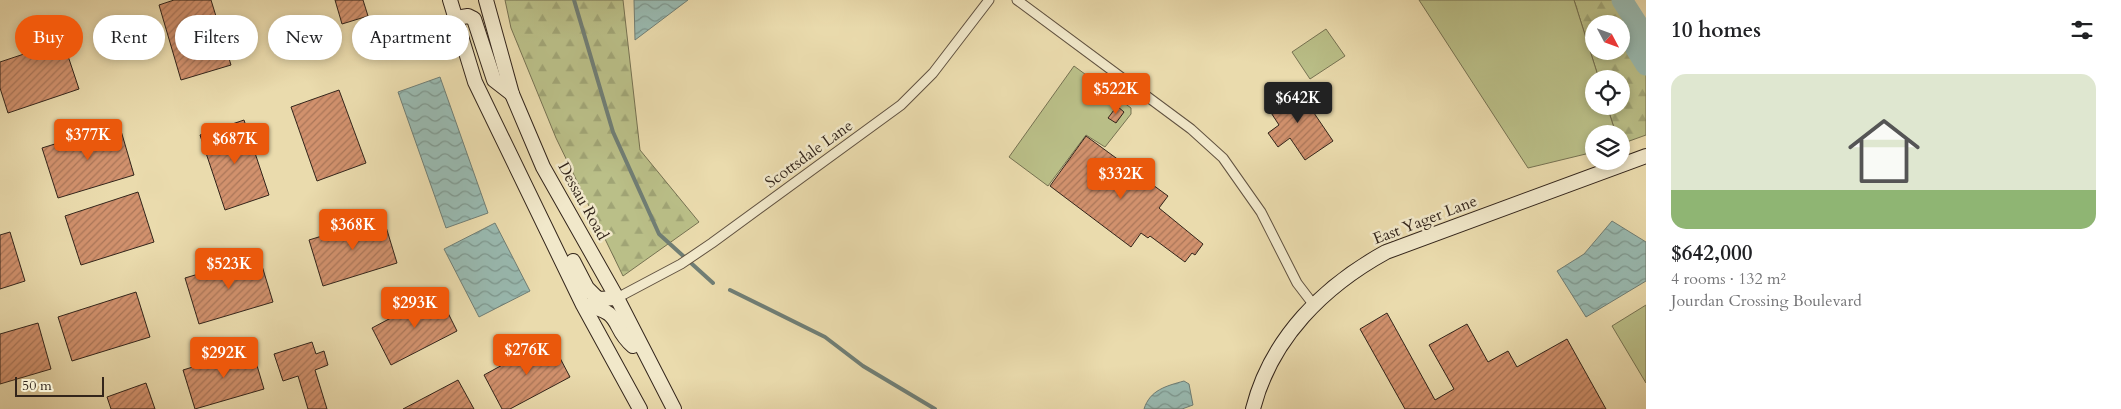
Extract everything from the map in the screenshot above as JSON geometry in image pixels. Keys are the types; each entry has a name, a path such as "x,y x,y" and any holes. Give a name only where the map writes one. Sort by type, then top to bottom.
{"main road":[{"path":"450,0 455,15"},
{"name":"Dessau Road","path":"486,0 512,94 543,167 617,298 674,409"},
{"path":"469,16 474,19 494,80 512,94"},
{"path":"468,60 475,82 584,304 640,409"},
{"name":"East Yager Lane","path":"1253,409 1275,356 1293,328 1313,304 1347,275 1386,252 1646,156"},
{"path":"553,240 568,252 587,288 598,298 617,298"},
{"path":"584,304 602,308 612,314 628,342 647,357"}],"street":[{"name":"Scottsdale Lane","path":"617,298 681,264 712,243 901,105 933,73 989,0"},
{"path":"1017,0 1191,129 1223,158 1261,212 1297,283 1313,304"}],"green space":[{"path":"505,0 623,0 640,150 699,222 623,276 556,138 511,28"},
{"path":"1419,0 1574,0 1585,35 1585,60 1593,60 1596,70 1585,70 1585,115 1610,115 1613,125 1585,125 1585,154 1528,168"},
{"path":"1574,0 1628,0 1646,43 1646,135 1630,141 1630,125 1613,125 1610,115 1630,115 1630,70 1596,70 1593,60 1630,60 1630,15 1585,15 1585,35"},
{"path":"1326,29 1345,56 1310,79 1292,52"},
{"path":"1074,66 1131,108 1131,114 1105,147 1086,135 1048,186 1009,157"},
{"path":"1646,305 1646,383 1612,326"}],"water":[{"path":"634,0 688,0 635,40"},
{"path":"440,77 488,213 446,228 398,92"},
{"path":"1612,221 1646,242 1646,281 1586,317 1557,271 1584,254"},
{"path":"495,223 530,291 479,317 444,249"},
{"path":"1184,381 1189,384 1193,405 1182,409 1144,409 1150,397 1155,393 1165,387"}],"building":[{"path":"174,0 211,0 216,15 175,15 175,60 165,25 165,15 162,15 159,5"},
{"path":"335,0 363,0 368,15 352,15 352,21 342,24 342,15 339,15"},
{"path":"15,57 15,60 69,60 79,89 8,113 0,88 0,62"},
{"path":"175,60 229,60 231,65 181,80"},
{"path":"1295,85 1333,141 1305,160 1290,138 1278,147 1268,133 1279,125 1266,105"},
{"path":"339,90 366,163 317,181 291,107"},
{"path":"1117,106 1124,112 1116,123 1108,118"},
{"path":"244,120 269,195 225,210 200,135"},
{"path":"119,124 134,175 58,198 42,148"},
{"path":"1086,136 1168,196 1159,208 1203,244 1195,255 1192,253 1185,262 1150,236 1148,238 1141,233 1131,247 1050,186"},
{"path":"138,192 154,242 81,265 65,216"},
{"path":"383,217 397,263 323,286 309,240"},
{"path":"10,232 25,281 0,289 0,235"},
{"path":"259,256 273,302 199,324 185,278"},
{"path":"136,292 150,337 72,361 58,317"},
{"path":"438,293 457,331 391,365 372,328"},
{"path":"1387,313 1435,400 1454,389 1429,345 1467,324 1488,362 1508,351 1517,367 1567,339 1606,409 1405,409 1360,329"},
{"path":"38,323 51,369 0,384 0,334"},
{"path":"550,339 570,377 510,409 502,409 484,375"},
{"path":"312,342 316,354 324,351 328,365 315,370 327,409 308,409 298,376 283,381 274,354"},
{"path":"252,349 264,389 195,409 183,370"},
{"path":"458,380 474,409 403,409"},
{"path":"146,383 155,409 111,409 107,397"}],"waterway":[{"path":"574,0 613,132 659,234 713,283"},
{"path":"1622,0 1640,28 1636,49 1646,65"},
{"path":"730,290 825,337 863,366 935,409"}]}
